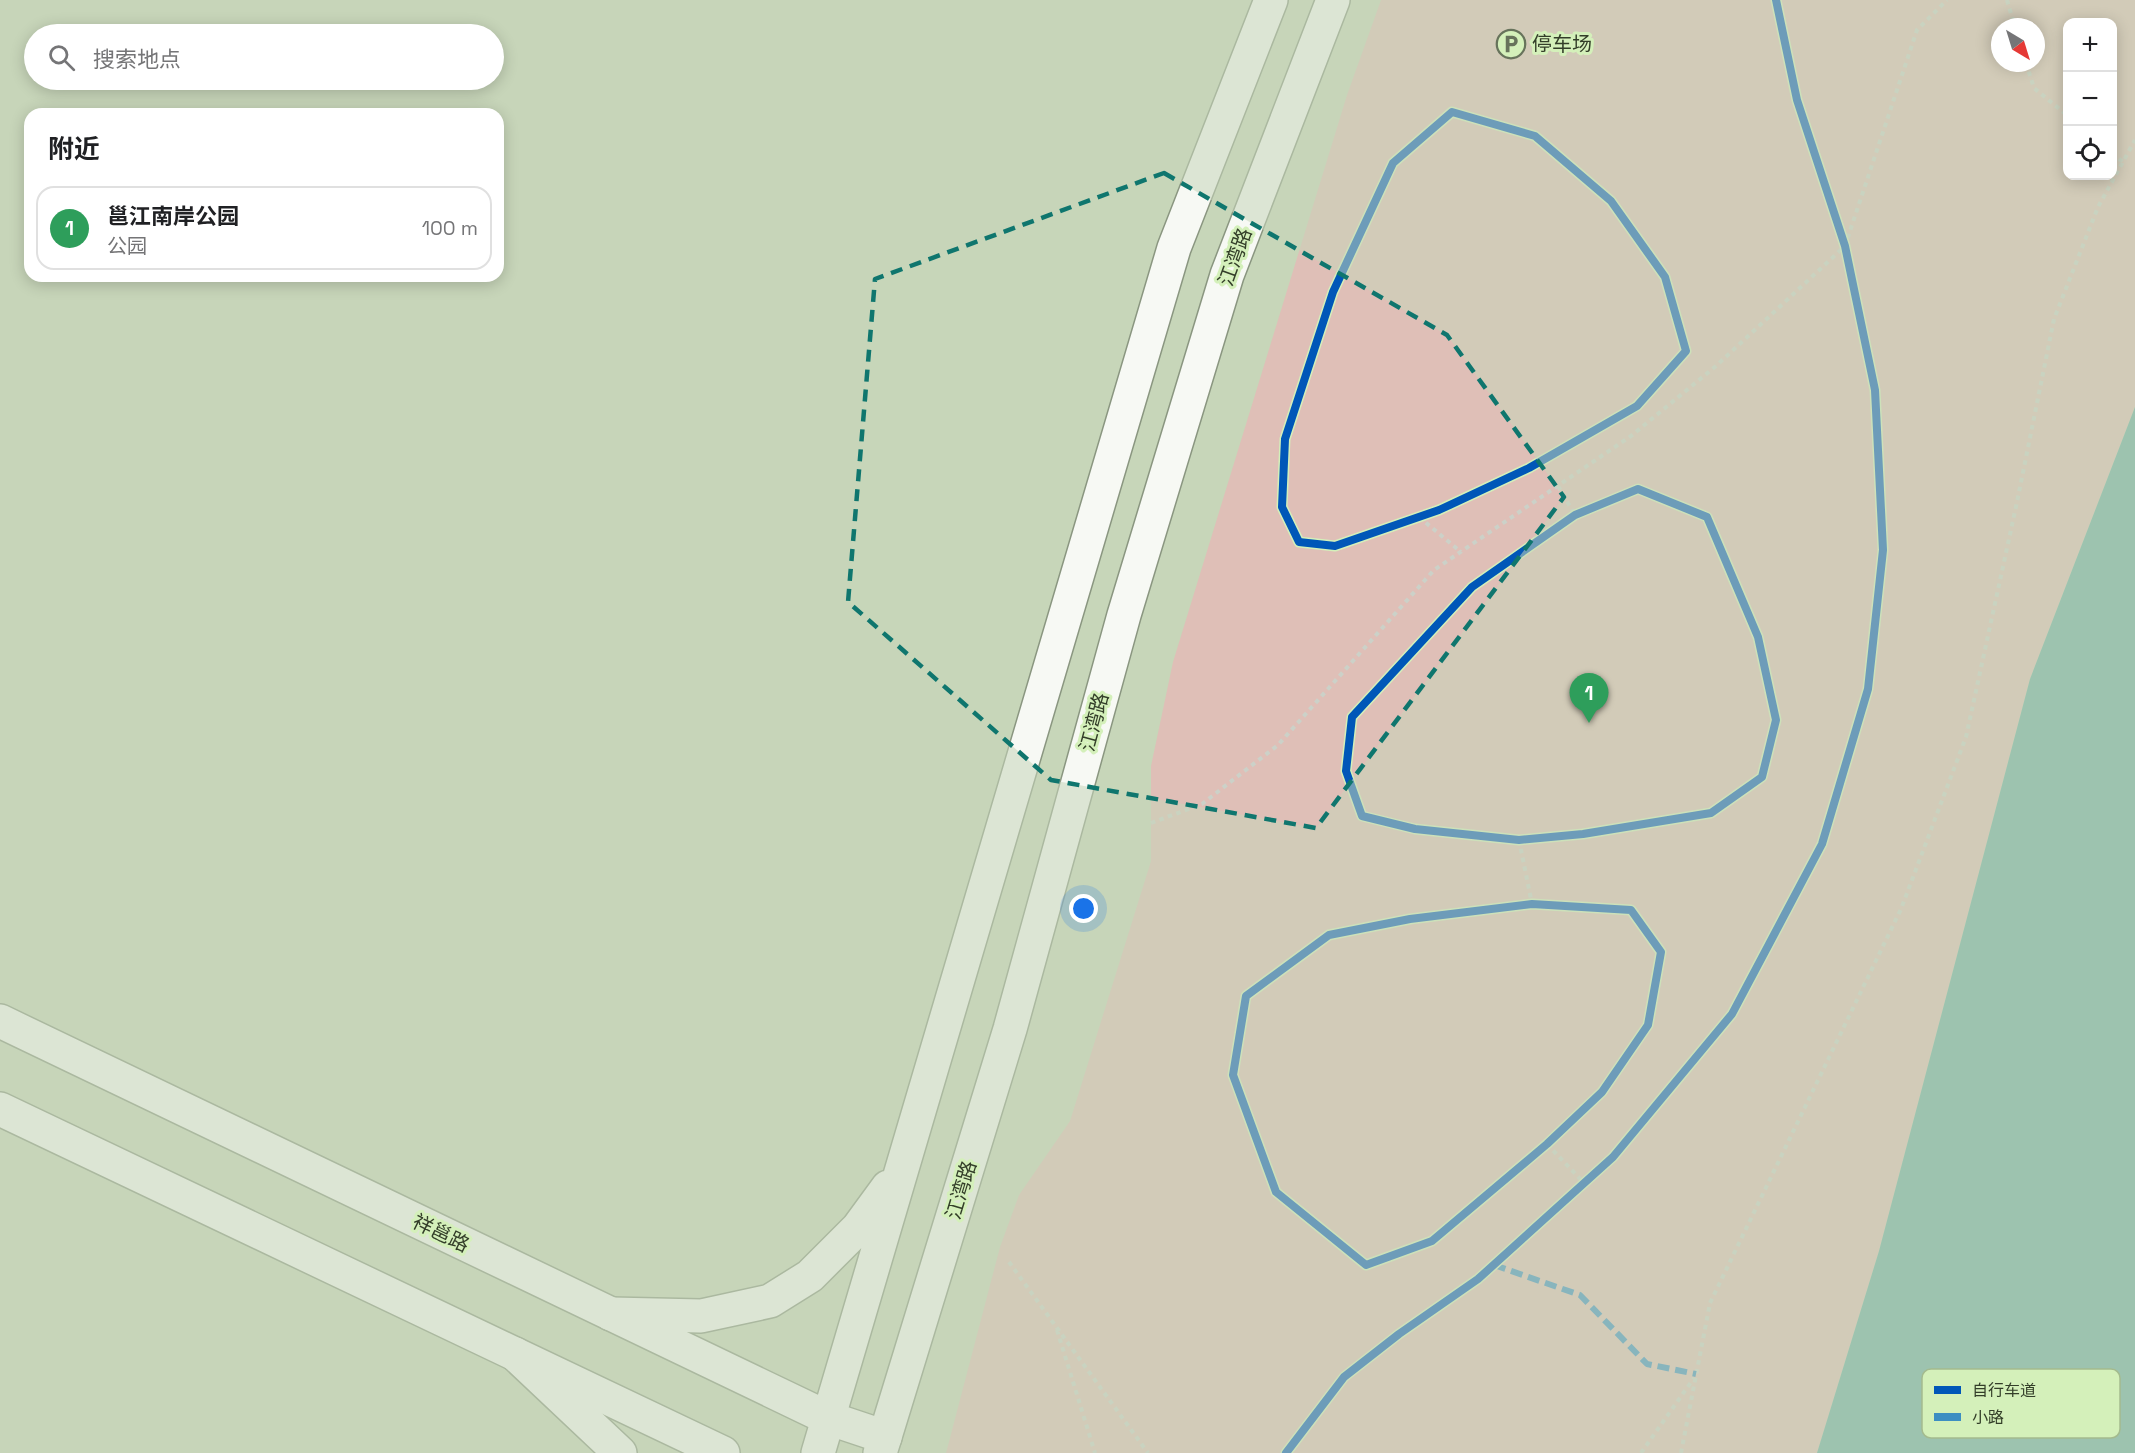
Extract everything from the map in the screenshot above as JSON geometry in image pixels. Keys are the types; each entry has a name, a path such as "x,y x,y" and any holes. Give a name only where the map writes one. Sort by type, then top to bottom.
{"main road":[{"path":"818,1453 1174,248 1271,0"},
{"name":"江湾路","path":"883,1445 1010,1029 1124,615 1227,275 1333,0"},
{"name":"祥邕路","path":"0,1021 883,1445"},
{"path":"0,1109 723,1453"},
{"path":"611,1314 701,1316 770,1301 810,1276 858,1228 903,1166"},
{"path":"515,1354 620,1453"}],"path":[{"path":"1150,823 1202,804 1278,745 1434,570 1631,436 1716,366 1845,246 1917,30 1947,0"},
{"path":"2007,0 2012,18"},
{"path":"2029,72 2034,88 2063,113"},
{"path":"1681,1453 1710,1303 1901,909 1966,737 2054,319 2098,207 2135,140"},
{"path":"2117,157 2123,162"},
{"path":"1842,234 1848,257"},
{"path":"1558,486 1575,515"},
{"path":"1566,521 1585,510"},
{"path":"1409,521 1429,513"},
{"path":"1419,517 1461,552"},
{"path":"1508,839 1530,839"},
{"path":"1519,840 1532,904"},
{"path":"1521,906 1543,905"},
{"path":"1538,1152 1555,1137"},
{"path":"1547,1144 1584,1183"},
{"path":"1575,1191 1591,1177"},
{"path":"1009,1262 1148,1453"},
{"path":"1056,1327 1095,1453"},
{"path":"1641,1453 1696,1374"}],"highlighted area":[{"path":"1164,173 1447,335 1564,497 1316,828 1051,780 848,602 875,279"}],"shaded area":[{"path":"1381,0 2135,0 2135,407 2030,679 1879,1251 1817,1453 946,1453 1000,1247 1019,1195 1070,1121 1151,861 1151,766 1173,662 1347,95"}],"water":[{"path":"2135,407 2135,1453 1817,1453 1879,1251 2030,679"}],"marked path":[{"path":"1494,1265 1580,1295 1647,1364 1696,1374"}],"cycle path":[{"path":"1286,1453 1344,1377 1399,1334 1478,1279 1613,1157 1732,1014 1822,844 1868,689 1883,550 1875,390 1845,246 1797,100 1776,0"},
{"path":"1452,112 1535,136 1611,201 1665,277 1686,351 1637,406 1529,468 1439,510 1335,546 1299,542 1282,507 1285,439 1333,292 1393,163 1452,112"},
{"path":"1638,489 1707,517 1758,637 1776,720 1762,777 1711,813 1583,834 1519,840 1415,829 1362,816 1346,771 1352,717 1472,587 1575,515 1638,489"},
{"path":"1532,904 1631,910 1661,952 1648,1025 1602,1092 1547,1144 1432,1241 1366,1265 1276,1192 1233,1075 1246,996 1329,935 1410,919 1532,904"}],"place":[{"name":"停车场","path":"1511,44"},
{"name":"邕江南岸公园","path":"1589,723"}]}
